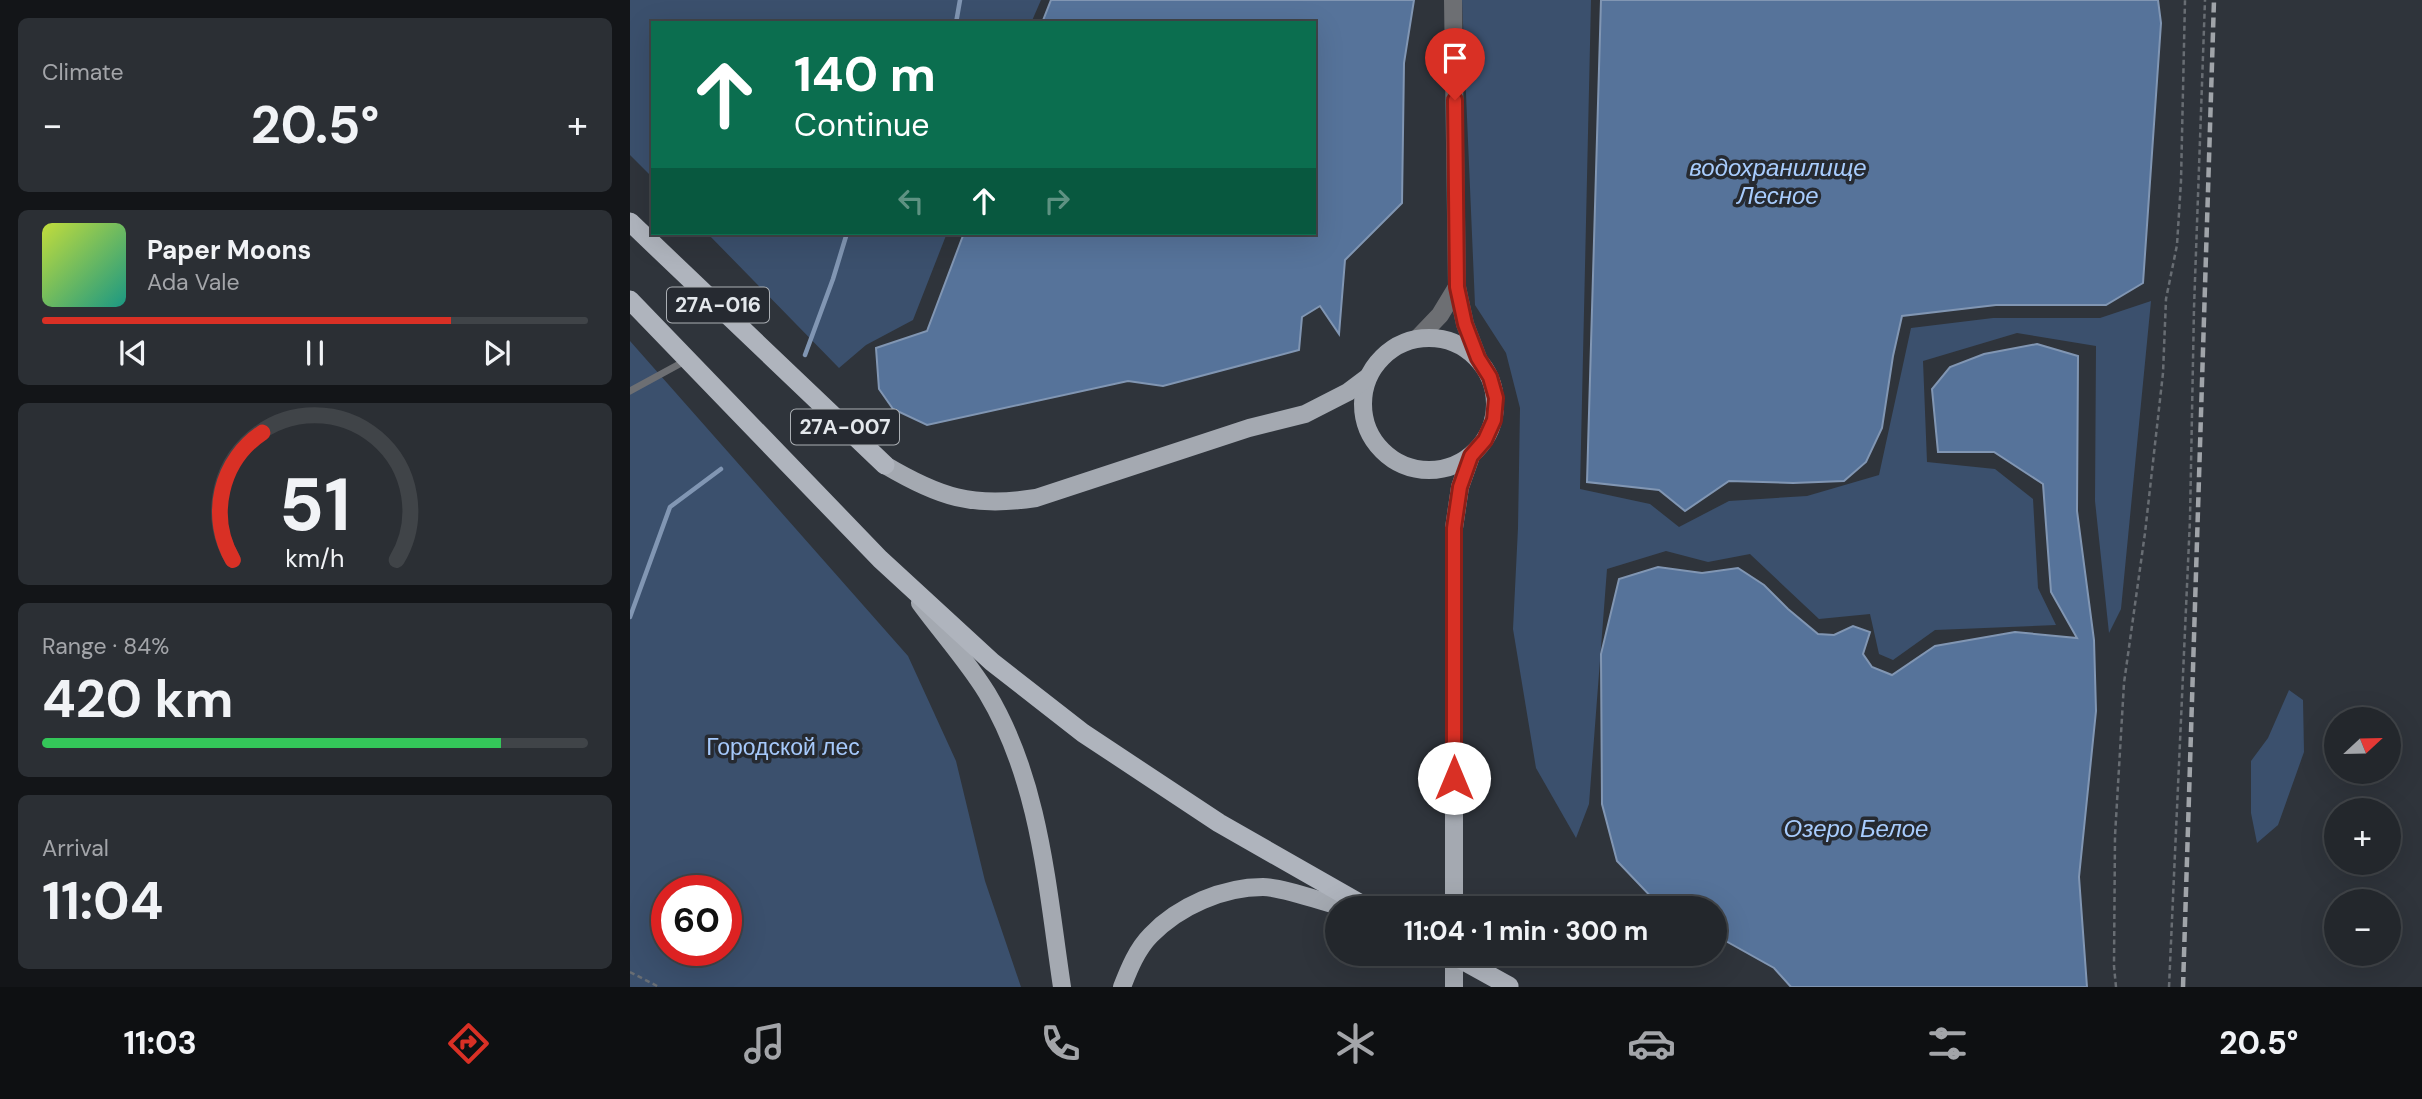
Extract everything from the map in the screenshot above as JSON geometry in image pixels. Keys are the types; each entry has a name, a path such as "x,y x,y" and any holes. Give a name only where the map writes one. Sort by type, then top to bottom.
{"highway":[{"name":"27А-016","path":"630,222 805,389"},
{"path":"636,307 880,559 992,662 1083,733 1219,822 1346,896"},
{"name":"27А-007","path":"805,389 886,465"},
{"path":"1474,966 1510,986"}],"main road":[{"path":"1440,337 1461,345 1478,358 1490,377 1496,398 1490,430 1471,456 1452,467 1430,471 1408,468 1389,457 1373,440 1364,421 1363,398 1368,377 1380,358 1397,345 1418,338 1440,337"},
{"path":"886,465 940,494 966,501 1012,502 1036,498 1249,428 1305,414 1348,392 1368,377"},
{"path":"1454,896 1454,528 1460,487 1471,456"},
{"path":"880,559 919,602 986,692 1009,737 1037,822 1062,987"},
{"path":"1122,987 1130,966 1150,936 1177,913 1224,891 1265,887 1325,902"},
{"path":"1453,966 1454,987"}],"street":[{"path":"1453,0 1457,287 1465,324 1478,358"},
{"path":"1418,338 1440,316 1457,287"}],"lane":[{"path":"630,391 687,360"}],"path":[{"path":"2116,987 2115,836 2123,683 2146,533 2163,373 2166,299 2177,245 2185,0"},
{"path":"2169,987 2190,519 2193,320 2204,0"},
{"path":"630,972 659,987"}],"green space":[{"path":"630,0 1041,0 1032,21 651,21 651,176 630,155"},
{"path":"1462,0 1591,0 1580,489 1650,504 1679,527 1729,501 1807,496 1879,475 1911,328 1993,318 2100,318 2151,301 2121,609 2109,633 2095,501 2096,346 2017,333 1923,361 1927,462 1995,469 2033,499 2038,588 2056,625 1935,630 1893,660 1879,654 1870,614 1819,619 1750,554 1708,562 1666,551 1607,569 1589,804 1576,838 1536,768 1513,629 1520,408 1506,353 1475,305"},
{"path":"709,235 946,235 913,320 866,345 839,368"},
{"name":"Городской лес","path":"630,341 908,656 956,761 985,881 1021,987 630,987"},
{"path":"2289,690 2303,700 2304,752 2278,825 2257,843 2251,813 2251,761 2268,738"}],"water":[{"path":"1051,0 1414,0 1404,63 1402,203 1345,260 1339,334 1320,306 1302,317 1299,350 1163,386 1128,381 927,425 893,409 879,389 876,348 927,331 963,235 1316,235 1316,21 1043,21"},
{"name":"водохранилище Лесное","path":"1601,0 2158,0 2161,23 2143,283 2106,305 1996,305 1902,316 1882,428 1866,462 1844,481 1729,481 1685,511 1659,490 1587,482"},
{"name":"Озеро Белое","path":"2037,344 2078,356 2077,511 2094,640 2096,711 2079,877 2087,987 1791,987 1774,968 1727,942 1727,896 1650,896 1617,861 1602,804 1601,654 1619,579 1658,567 1702,573 1738,568 1764,585 1818,634 1834,635 1853,626 1870,632 1863,654 1872,667 1892,675 1935,646 2015,632 2077,638 2051,592 2043,484 1994,452 1938,452 1932,389 1950,367 1984,354"}],"waterway":[{"path":"956,21 960,0"},
{"path":"805,355 846,235"},
{"path":"630,617 670,507 721,469"}],"railway":[{"path":"2183,987 2214,0"}],"route":[{"path":"1454,778 1454,528 1460,487 1471,456 1485,440 1494,420 1496,398 1490,377 1478,358 1465,324 1457,287 1455,100"}]}
